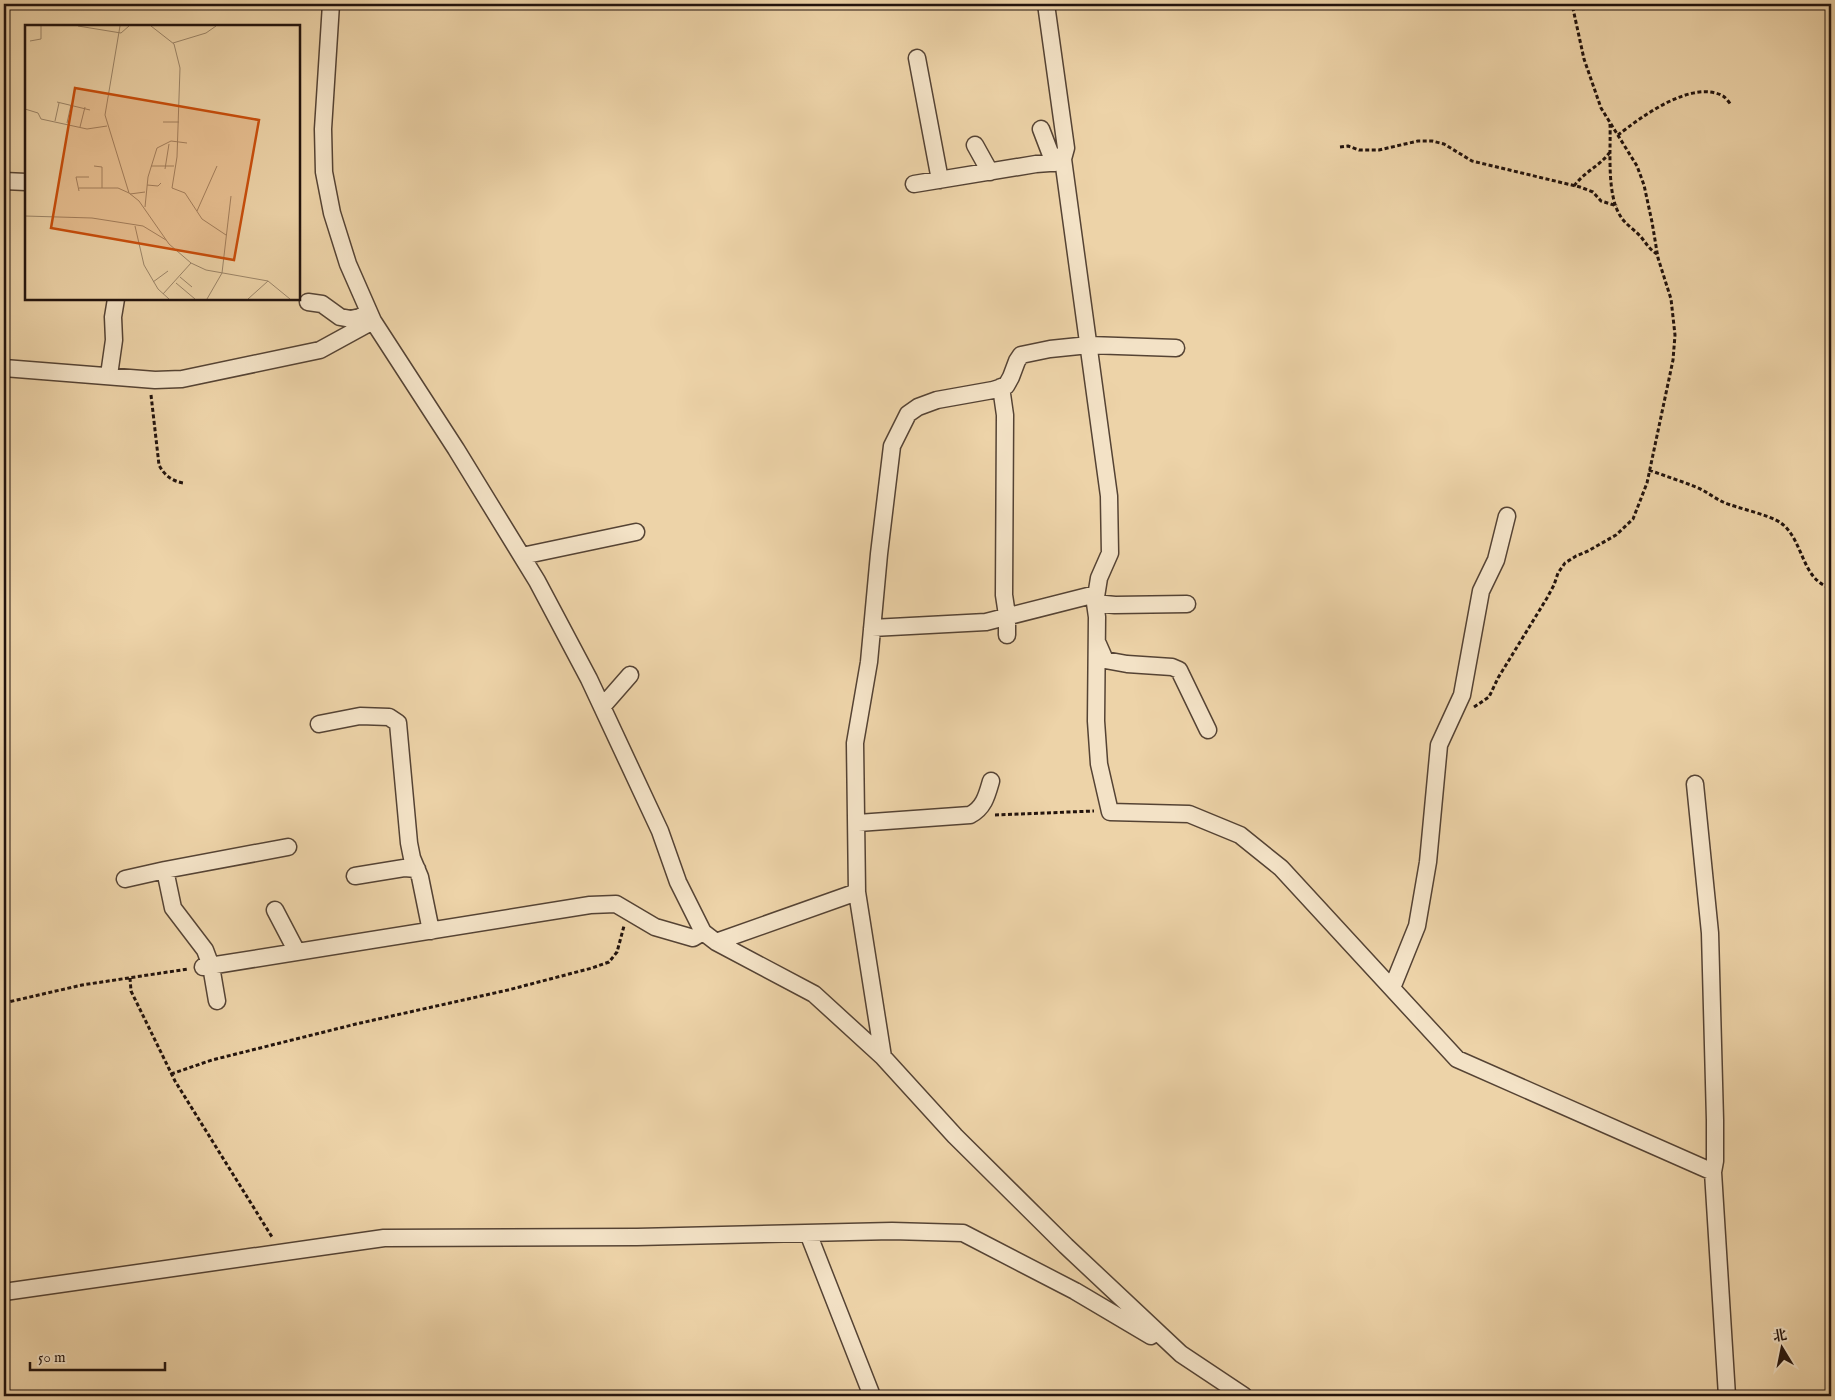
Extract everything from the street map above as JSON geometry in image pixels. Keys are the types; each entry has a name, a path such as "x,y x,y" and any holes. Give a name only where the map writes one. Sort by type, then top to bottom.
{"street":[{"path":"331,4 323,129 324,172 332,213 345,256 371,317 522,556 589,679 660,831 678,882 703,932 716,942 814,994 883,1058 955,1136 1066,1246 1181,1354"},
{"path":"1046,4 1066,148 1058,162"},
{"path":"918,58 940,180"},
{"path":"1040,129 1058,162 1089,345 1109,496 1110,553 1099,578 1095,598 1097,617 1096,729 1099,764 1110,812 1189,814 1240,835 1281,868 1457,1059 1713,1172"},
{"path":"975,145 990,172"},
{"path":"914,184 1058,162"},
{"path":"4,181 25,182"},
{"path":"109,375 114,340 116,300"},
{"path":"308,302 322,304 340,317 350,319 371,317"},
{"path":"4,368 149,379 182,379 320,350 371,317"},
{"path":"883,1058 857,892 858,823 855,743 869,662 892,446 908,414 918,406 937,400 1006,386 1021,355 1050,349 1089,345 1176,348"},
{"path":"1001,387 1006,415 1004,595 1007,635"},
{"path":"1392,988 1417,926 1428,862 1439,745 1462,695 1481,591 1496,560 1507,516"},
{"path":"522,556 636,532"},
{"path":"872,628 986,622 1095,598 1115,605 1187,604"},
{"path":"1097,642 1105,660 1128,664 1172,667 1178,670 1208,730"},
{"path":"602,707 630,675"},
{"path":"319,724 360,716 389,716 398,724 409,843 420,877 431,931"},
{"path":"858,823 970,815 978,811 991,781"},
{"path":"1695,784 1710,933 1715,1120 1715,1161 1713,1172 1727,1396"},
{"path":"125,879 288,847"},
{"path":"355,876 404,868 417,869"},
{"path":"165,870 173,908 205,950 207,966 217,1001"},
{"path":"716,942 857,892"},
{"path":"207,966 590,905 616,904 655,927 693,938 703,932"},
{"path":"275,910 297,952"},
{"path":"4,1292 384,1238 637,1237 892,1231 963,1233 1075,1291 1181,1354 1244,1396"},
{"path":"808,1233 872,1396"}],"path":[{"path":"1448,723 1481,704 1489,697 1498,678 1547,598 1558,573 1565,564 1576,556 1588,552 1616,535 1633,519 1647,483 1673,360 1676,335 1671,299 1657,254 1644,186 1637,166 1601,108 1584,59 1572,4"},
{"path":"1618,134 1654,109 1687,95 1701,92 1723,96 1731,105"},
{"path":"1610,123 1612,187 1616,206 1621,217 1641,237 1650,250 1657,254"},
{"path":"1340,147 1348,146 1359,150 1379,150 1418,140 1432,141 1444,144 1472,161 1593,192 1601,201 1616,206"},
{"path":"1574,186 1581,176 1600,163 1610,150"},
{"path":"149,379 159,465 162,472 167,476 183,483"},
{"path":"1650,470 1697,487 1723,502 1781,523 1796,541 1813,577 1821,584 1831,588"},
{"path":"978,811 997,815 1110,810"},
{"path":"172,1074 221,1058 356,1024 517,988 609,962 617,952 628,911"},
{"path":"4,1003 82,985 207,966"},
{"path":"130,978 131,991 172,1074 282,1253"}]}
